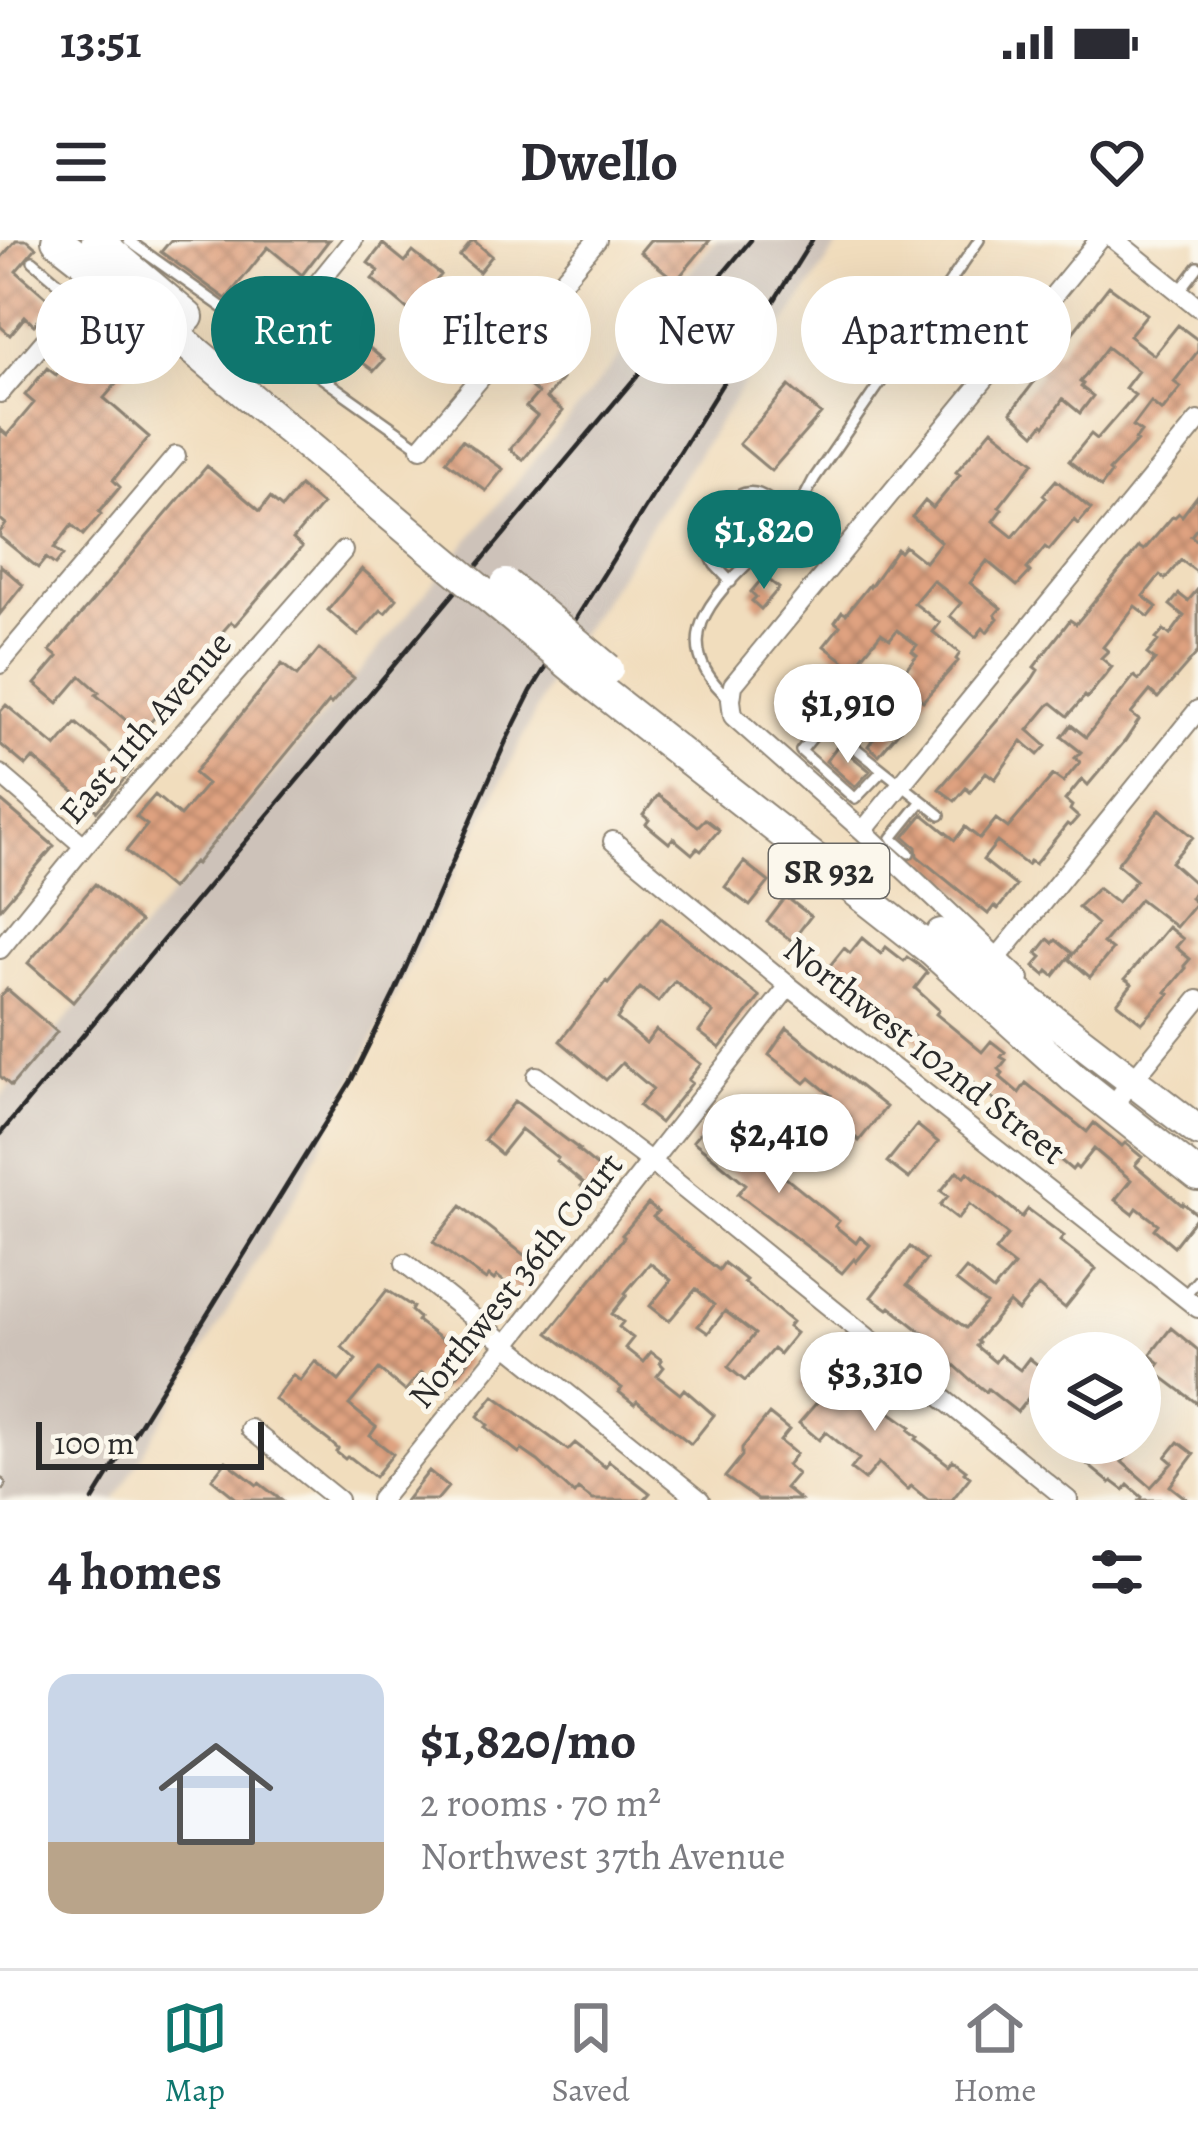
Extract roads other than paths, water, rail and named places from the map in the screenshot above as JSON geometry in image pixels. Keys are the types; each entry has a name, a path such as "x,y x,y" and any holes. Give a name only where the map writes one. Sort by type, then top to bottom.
{"main road":[{"name":"SR 932","path":"57,240 115,251 145,309 433,537 1198,1176"},
{"name":"SR 932","path":"601,677 1198,1130"}],"street":[{"path":"324,276 353,240"},
{"path":"422,448 597,240"},
{"path":"1064,1027 998,957 734,716 732,692 1099,240"},
{"path":"1120,241 1198,307"},
{"path":"97,276 115,251"},
{"path":"0,393 36,351"},
{"path":"863,831 1198,421"},
{"path":"0,664 176,456"},
{"name":"East 11th Avenue","path":"0,949 84,846 343,551"},
{"path":"998,957 1198,710"},
{"path":"0,774 84,846"},
{"name":"Northwest 102nd Street","path":"614,841 789,986 1191,1302"},
{"name":"Northwest 36th Court","path":"380,1500 789,986"},
{"path":"1111,1107 1198,1000"},
{"path":"537,1076 651,1162 1068,1500"},
{"path":"404,1263 689,1496"},
{"path":"250,1429 338,1500"}],"lane":[{"path":"732,692 711,680 701,663 697,637 702,620 792,518 979,240"},
{"path":"115,251 211,306"},
{"path":"33,261 51,276"},
{"path":"1179,292 1198,267"},
{"path":"332,384 422,448"},
{"path":"731,582 715,565 705,544 709,529 733,500 758,493 792,518"},
{"path":"883,770 855,799 801,751 824,723 940,815"},
{"path":"909,853 892,838 922,801"},
{"path":"1191,1302 1198,1280"}],"railway":[{"path":"0,1134 751,240"},
{"path":"93,1500 351,1081 531,691 812,240"}]}
